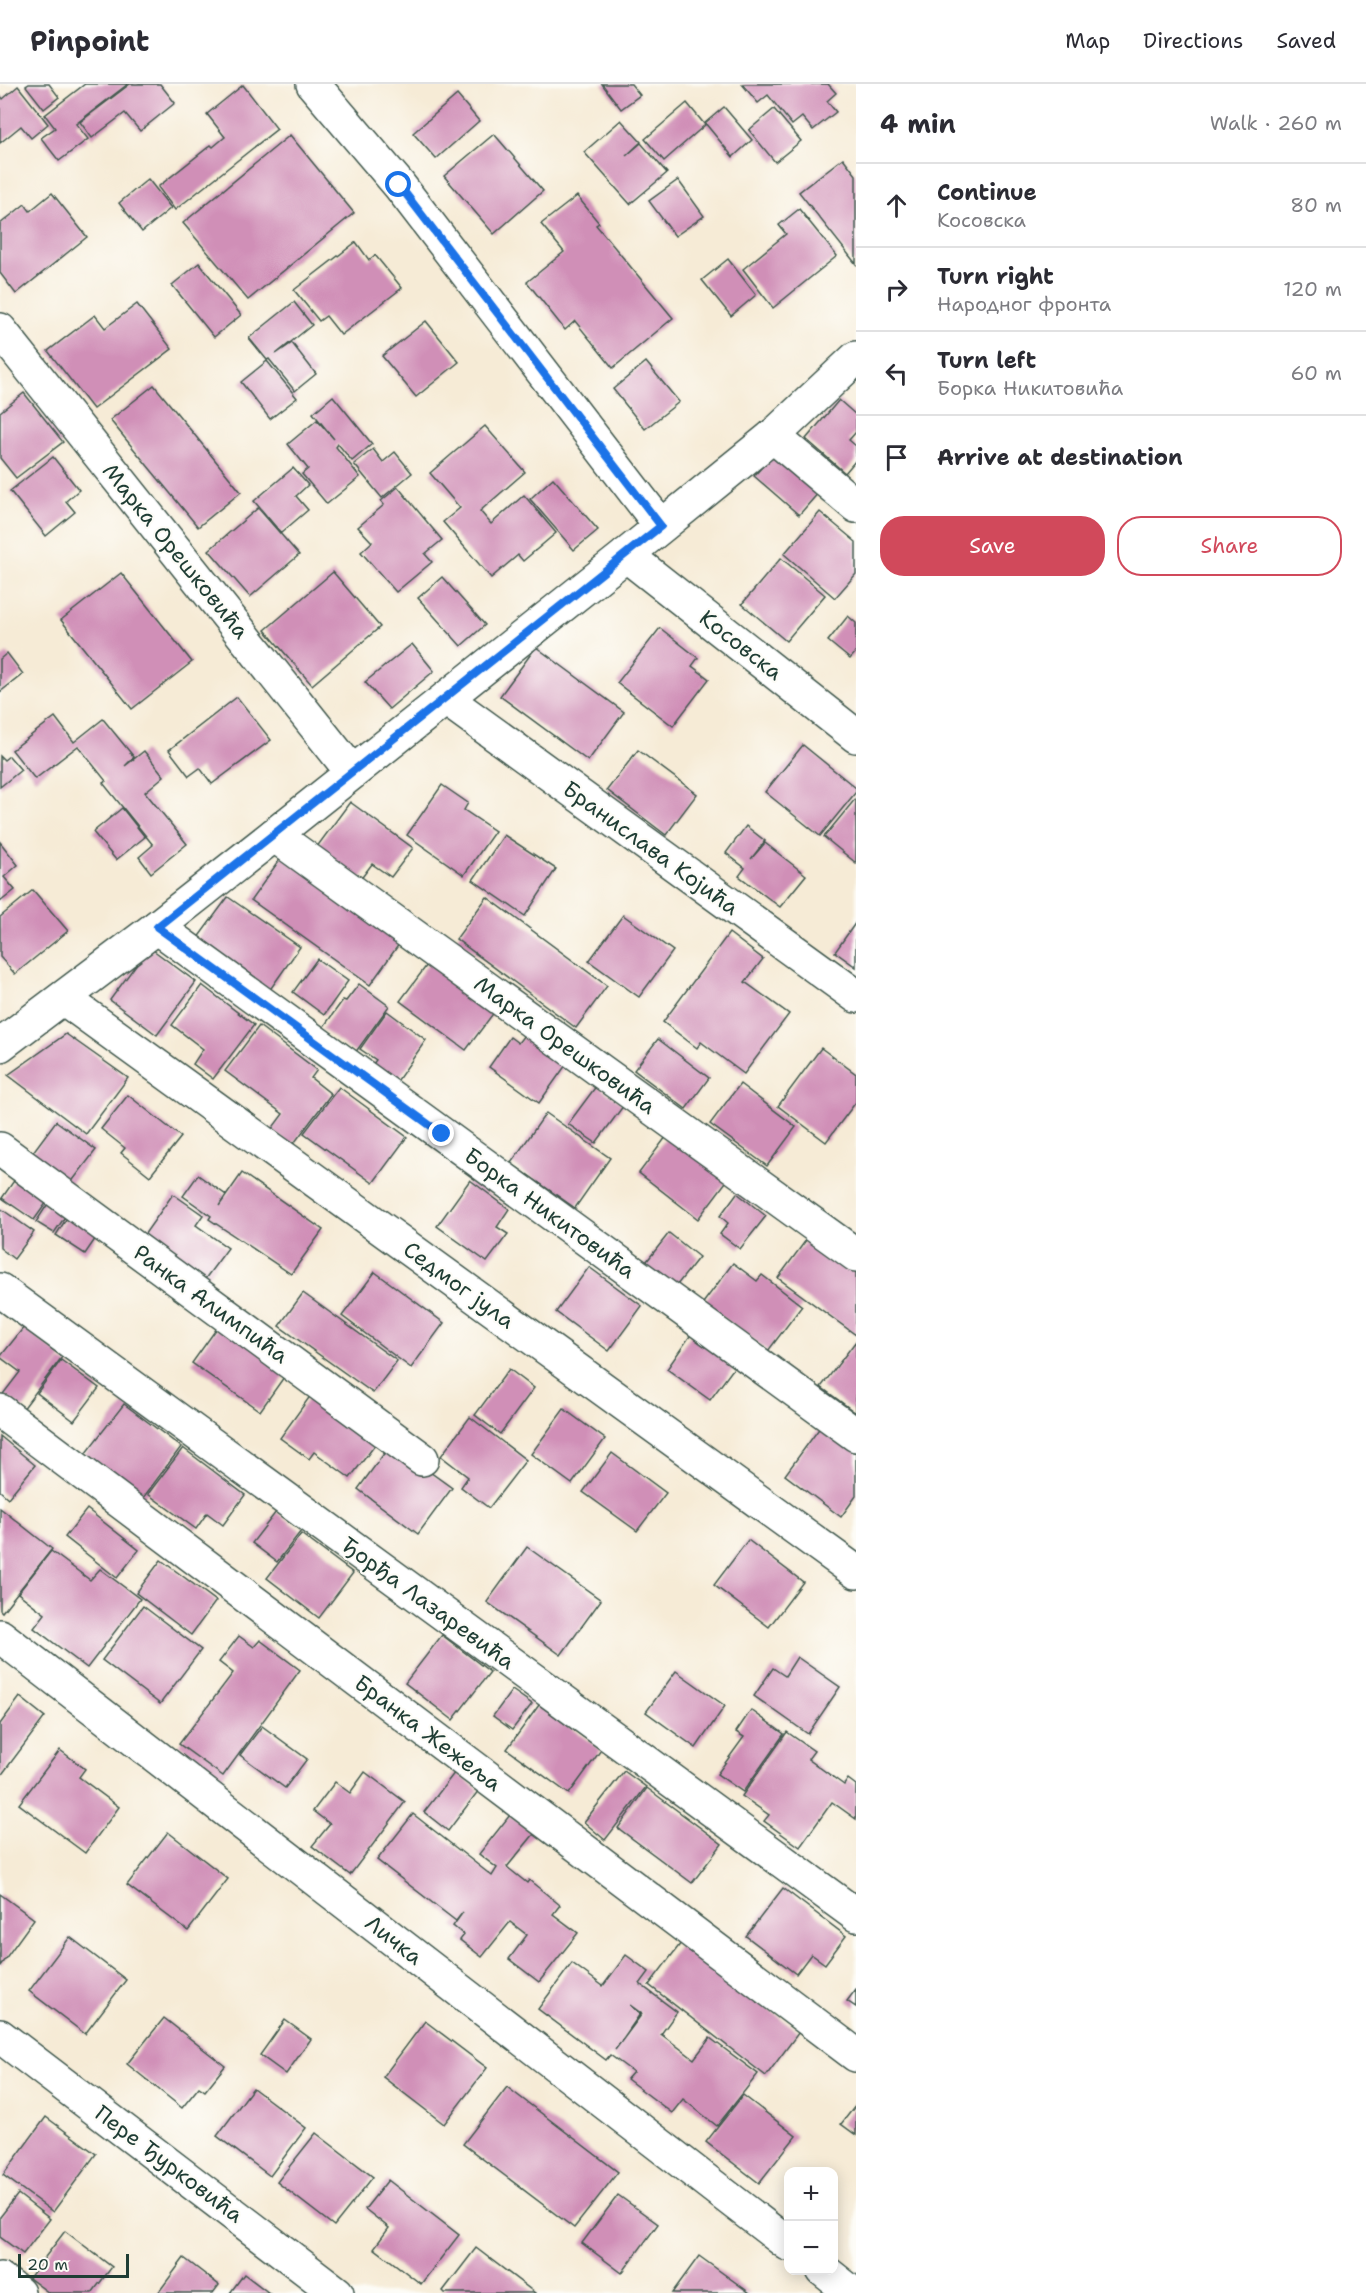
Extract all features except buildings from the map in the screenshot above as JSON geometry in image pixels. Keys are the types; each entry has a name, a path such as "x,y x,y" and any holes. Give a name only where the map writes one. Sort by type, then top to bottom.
{"street":[{"path":"313,84 399,185 661,526"},
{"name":"Марка Орешковића","path":"0,330 352,772"},
{"path":"4,1036 63,998 157,927 446,699 773,436 856,358"},
{"path":"773,436 856,506"},
{"name":"Косовска","path":"626,555 856,736"},
{"name":"Бранислава Којића","path":"446,699 856,996"},
{"name":"Марка Орешковића","path":"274,835 856,1254"},
{"name":"Борка Никитовића","path":"157,927 856,1436"},
{"name":"Седмог јула","path":"63,998 856,1572"},
{"name":"Ранка Алимпића","path":"0,1149 422,1459"},
{"name":"Ђорђа Лазаревића","path":"0,1290 856,1915"},
{"name":"Бранка Жежеља","path":"0,1411 856,2055"},
{"name":"Личка","path":"0,1636 784,2240"},
{"name":"Пере Ђурковића","path":"0,2036 337,2293"},
{"path":"828,2275 852,2293"},
{"path":"0,2279 18,2293"}],"route":[{"path":"399,185 661,526 157,927 442,1134"}]}
